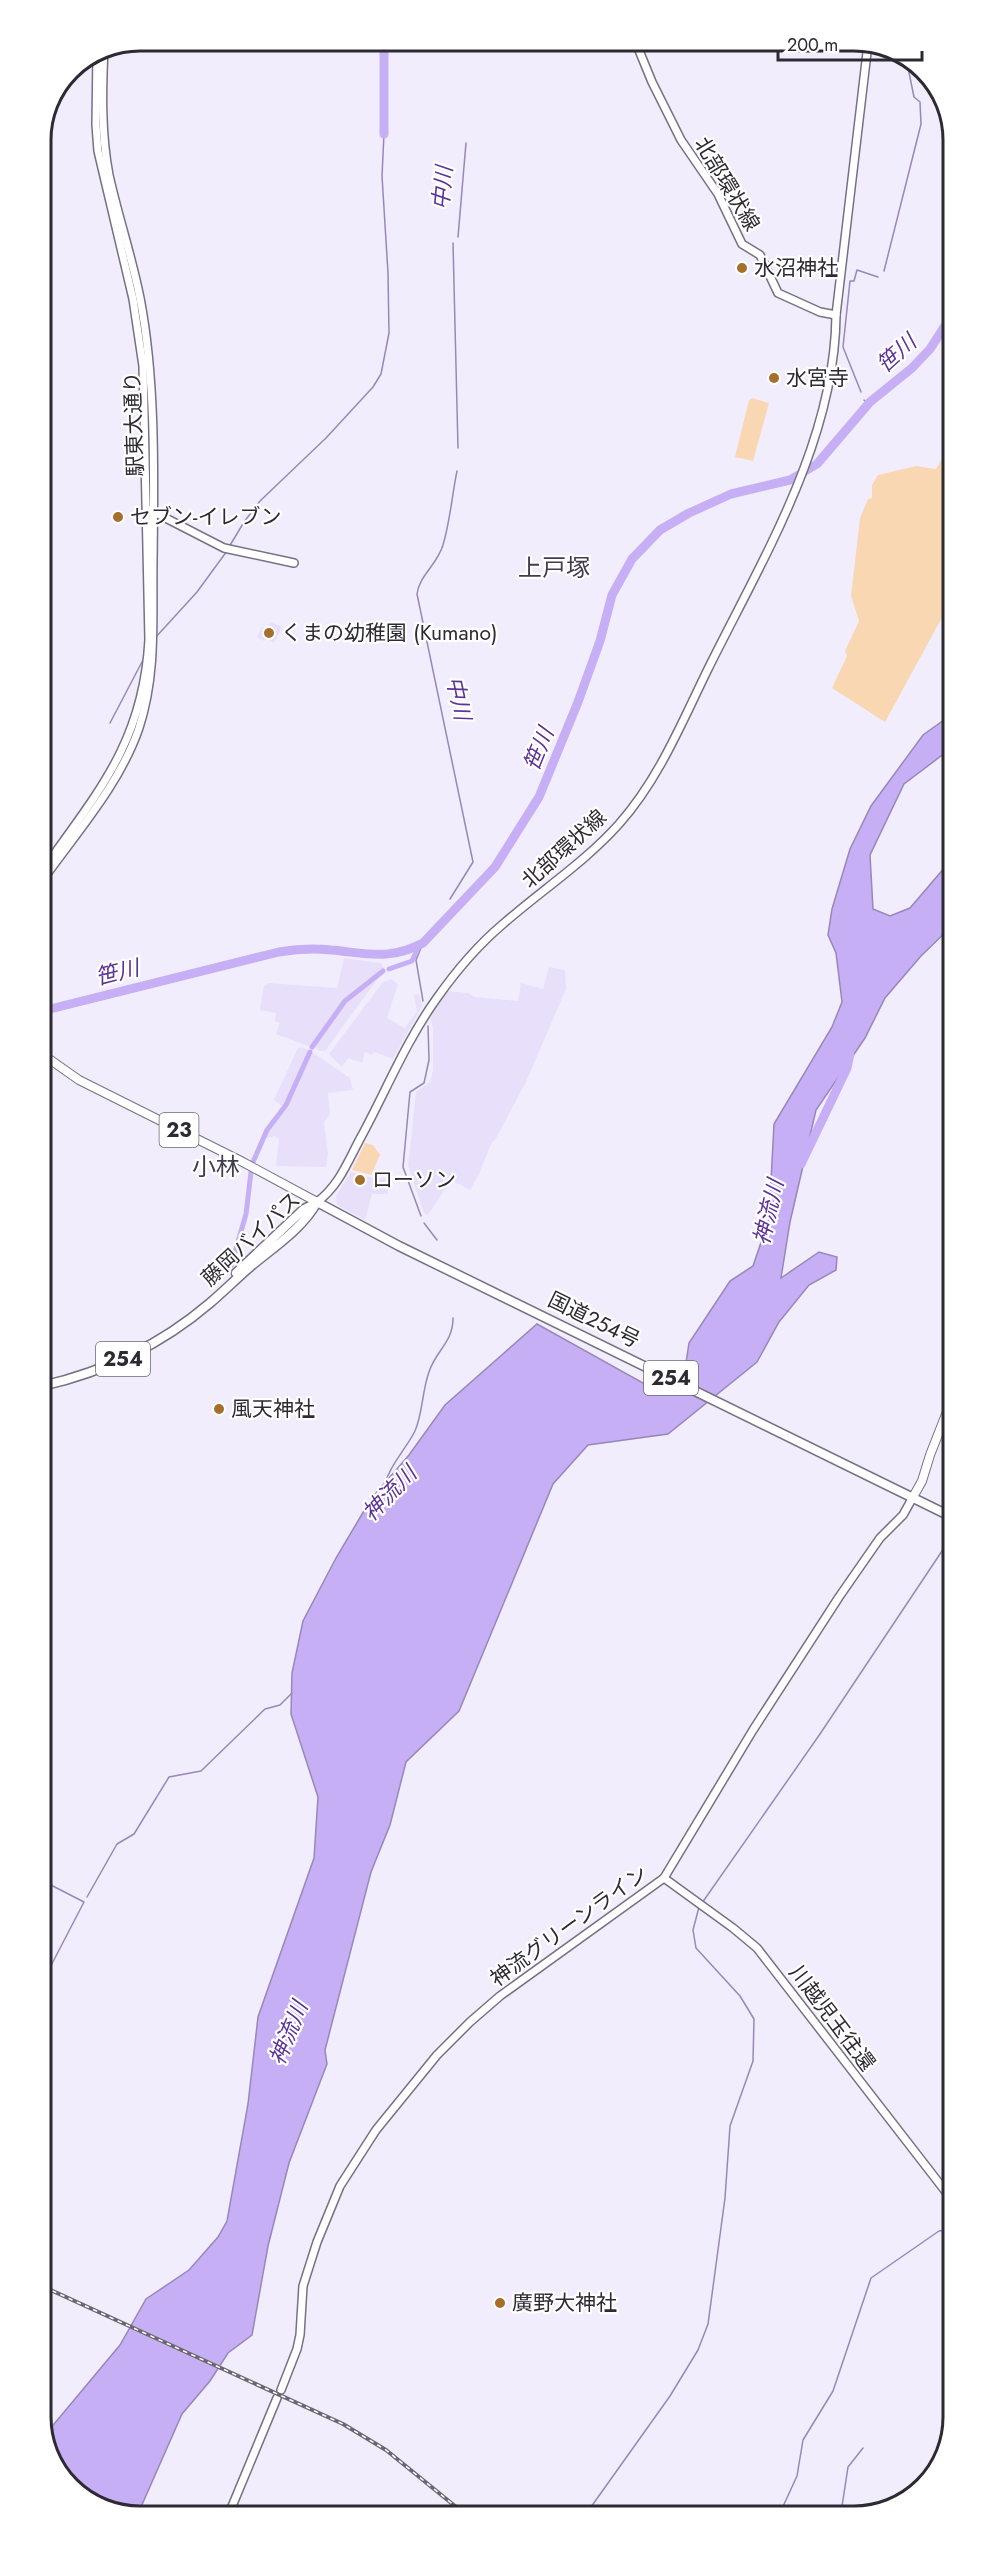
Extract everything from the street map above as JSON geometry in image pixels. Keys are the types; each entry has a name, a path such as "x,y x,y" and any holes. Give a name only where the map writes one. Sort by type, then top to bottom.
{"highway":[{"name":"国道254号","path":"317,1202 943,1512"},
{"name":"藤岡バイパス","path":"51,1384 119,1360 167,1335 196,1314 304,1221 317,1202"}],"main road":[{"name":"23","path":"51,1060 79,1080 317,1202"},
{"path":"910,1496 922,1481 943,1422"}],"street":[{"name":"北部環状線","path":"317,1202 340,1178 424,1016 455,973 500,926 602,841 627,815 647,786 673,742 771,542 815,442 828,391 835,349 836,315 820,312 778,293 760,255 742,244 718,194 681,140 639,51"},
{"path":"836,315 867,52"},
{"name":"駅東大通り","path":"51,868 111,782 138,729 153,667 153,512 149,365 140,298 109,174 104,143 104,60"},
{"name":"駅東大通り","path":"51,858 106,779 133,727 147,666 143,366 132,297 98,151 97,63"},
{"path":"145,508 228,549 294,563"},
{"name":"神流グリーンライン","path":"281,2390 297,2349 303,2286 326,2217 350,2169 383,2121 437,2055 500,1996 664,1878 753,1730 880,1538 903,1515 910,1496"},
{"name":"川越児玉往還","path":"664,1878 757,1948 943,2188"},
{"path":"232,2506 277,2397"}],"shaded area":[{"path":"752,398 769,403 753,461 735,457 749,400"},
{"path":"943,457 943,616 885,722 832,688 847,656 845,651 859,621 851,596 860,518 868,499 872,498 872,485 878,475 916,466 936,469"},
{"name":"くまの幼稚園 (Kumano)","path":"270,622 282,627 274,643 267,638 264,641 257,637 262,627 266,629"},
{"path":"344,958 381,963 385,970 364,983 345,1000 311,1047 276,1034 280,1023 275,1021 276,1013 260,1010 264,985 269,983 337,988"},
{"path":"549,967 565,970 566,989 526,1082 492,1142 470,1190 451,1180 428,1215 424,1213 408,1166 416,1092 430,1082 433,1070 433,1028 430,1018 448,991 468,993 475,997 518,1001 521,983 543,989"},
{"path":"381,974 325,1051 313,1047 346,1001"},
{"path":"391,979 398,984 387,1018 405,1028 417,1011 414,995 419,994 422,1006 393,1059 374,1052 372,1055 365,1052 362,1063 348,1058 342,1067 329,1054 383,982"},
{"path":"302,1047 310,1051 283,1107 274,1100 298,1048"},
{"path":"312,1052 350,1078 353,1090 328,1093 330,1114 324,1122 328,1154 326,1167 276,1166 279,1139 275,1136 264,1139 275,1119 288,1105"},
{"path":"365,1143 373,1145 380,1155 371,1175 352,1170"},
{"path":"351,1172 386,1179 388,1194 372,1194 365,1220 337,1205 336,1196"}],"water":[{"path":"943,721 943,755 904,784 870,855 873,909 890,916 910,908 943,869 943,935 921,956 885,998 865,1038 816,1110 790,1222 781,1278 819,1252 837,1257 836,1270 809,1285 779,1322 757,1362 668,1434 588,1445 553,1484 459,1711 406,1762 390,1825 371,1872 325,2050 327,2064 289,2163 268,2246 252,2335 228,2353 210,2381 182,2414 141,2506 106,2499 81,2484 69,2471 58,2451 52,2427 120,2345 146,2299 189,2270 218,2237 227,2221 248,2104 258,2017 314,1858 318,1797 291,1714 292,1673 303,1621 336,1558 371,1499 409,1455 445,1405 537,1324 650,1387 685,1369 689,1343 730,1281 753,1266 769,1219 774,1124 832,1027 842,1002 836,953 828,935 832,909 850,849 871,806 923,735"}],"pier":[{"path":"128,2324 223,2367 221,2369 127,2327"}],"waterway":[{"name":"中川","path":"384,51 384,134"},
{"path":"884,271 921,124 920,102 914,97 908,69"},
{"path":"229,547 260,501 326,438 373,387 381,374 389,333 382,176 384,134"},
{"name":"中川","path":"458,237 466,143"},
{"name":"中川","path":"453,243 458,448"},
{"path":"861,392 843,347 850,281 854,281 857,270 878,277"},
{"name":"笹川","path":"51,1009 279,952 318,949 388,954 411,949 423,943 495,867 539,797 578,702 600,641 612,595 632,559 660,530 689,513 731,494 790,480 817,464 870,402 912,368 930,349 943,329"},
{"name":"笹川","path":"864,400 868,404"},
{"name":"中川","path":"450,899 473,862 417,594 421,582 437,559 443,545 457,471"},
{"path":"155,638 197,592 227,551"},
{"path":"110,723 143,660"},
{"path":"423,943 416,960 423,1001"},
{"path":"389,969 412,961 420,944"},
{"path":"312,1047 345,1001 383,971"},
{"path":"421,1216 403,1167 410,1092 424,1083 429,1060 428,1026"},
{"path":"253,1162 267,1130 286,1105 310,1052"},
{"name":"神流川","path":"801,1164 847,1068 850,1054"},
{"path":"231,1266 246,1214 251,1172"},
{"path":"424,1223 437,1240"},
{"path":"385,1483 415,1431 429,1372 450,1334 453,1318"},
{"path":"702,1903 820,1734 943,1550"},
{"path":"87,1897 117,1844 134,1834 169,1777 201,1771 265,1709 280,1705 292,1693"},
{"path":"51,1885 84,1902 51,1966"},
{"path":"592,2506 670,2396 698,2350 708,2324 725,2198 730,2126 753,2061 754,2019 740,1996 696,1948 693,1930 699,1907"},
{"path":"783,2506 797,2476 803,2440 833,2391 871,2278 943,2230"},
{"path":"842,2506 848,2467 863,2448"}],"railway":[{"path":"51,2290 343,2424 386,2450 455,2506"}],"place":[{"name":"水沼神社","path":"742,268"},
{"name":"水宮寺","path":"774,378"},
{"name":"セブン-イレブン","path":"118,517"},
{"name":"くまの幼稚園 (Kumano)","path":"269,633"},
{"name":"ローソン","path":"360,1180"},
{"name":"風天神社","path":"219,1409"},
{"name":"廣野大神社","path":"500,2303"}],"district":[{"name":"上戸塚","path":"554,568"},
{"name":"小林","path":"216,1167"}]}
